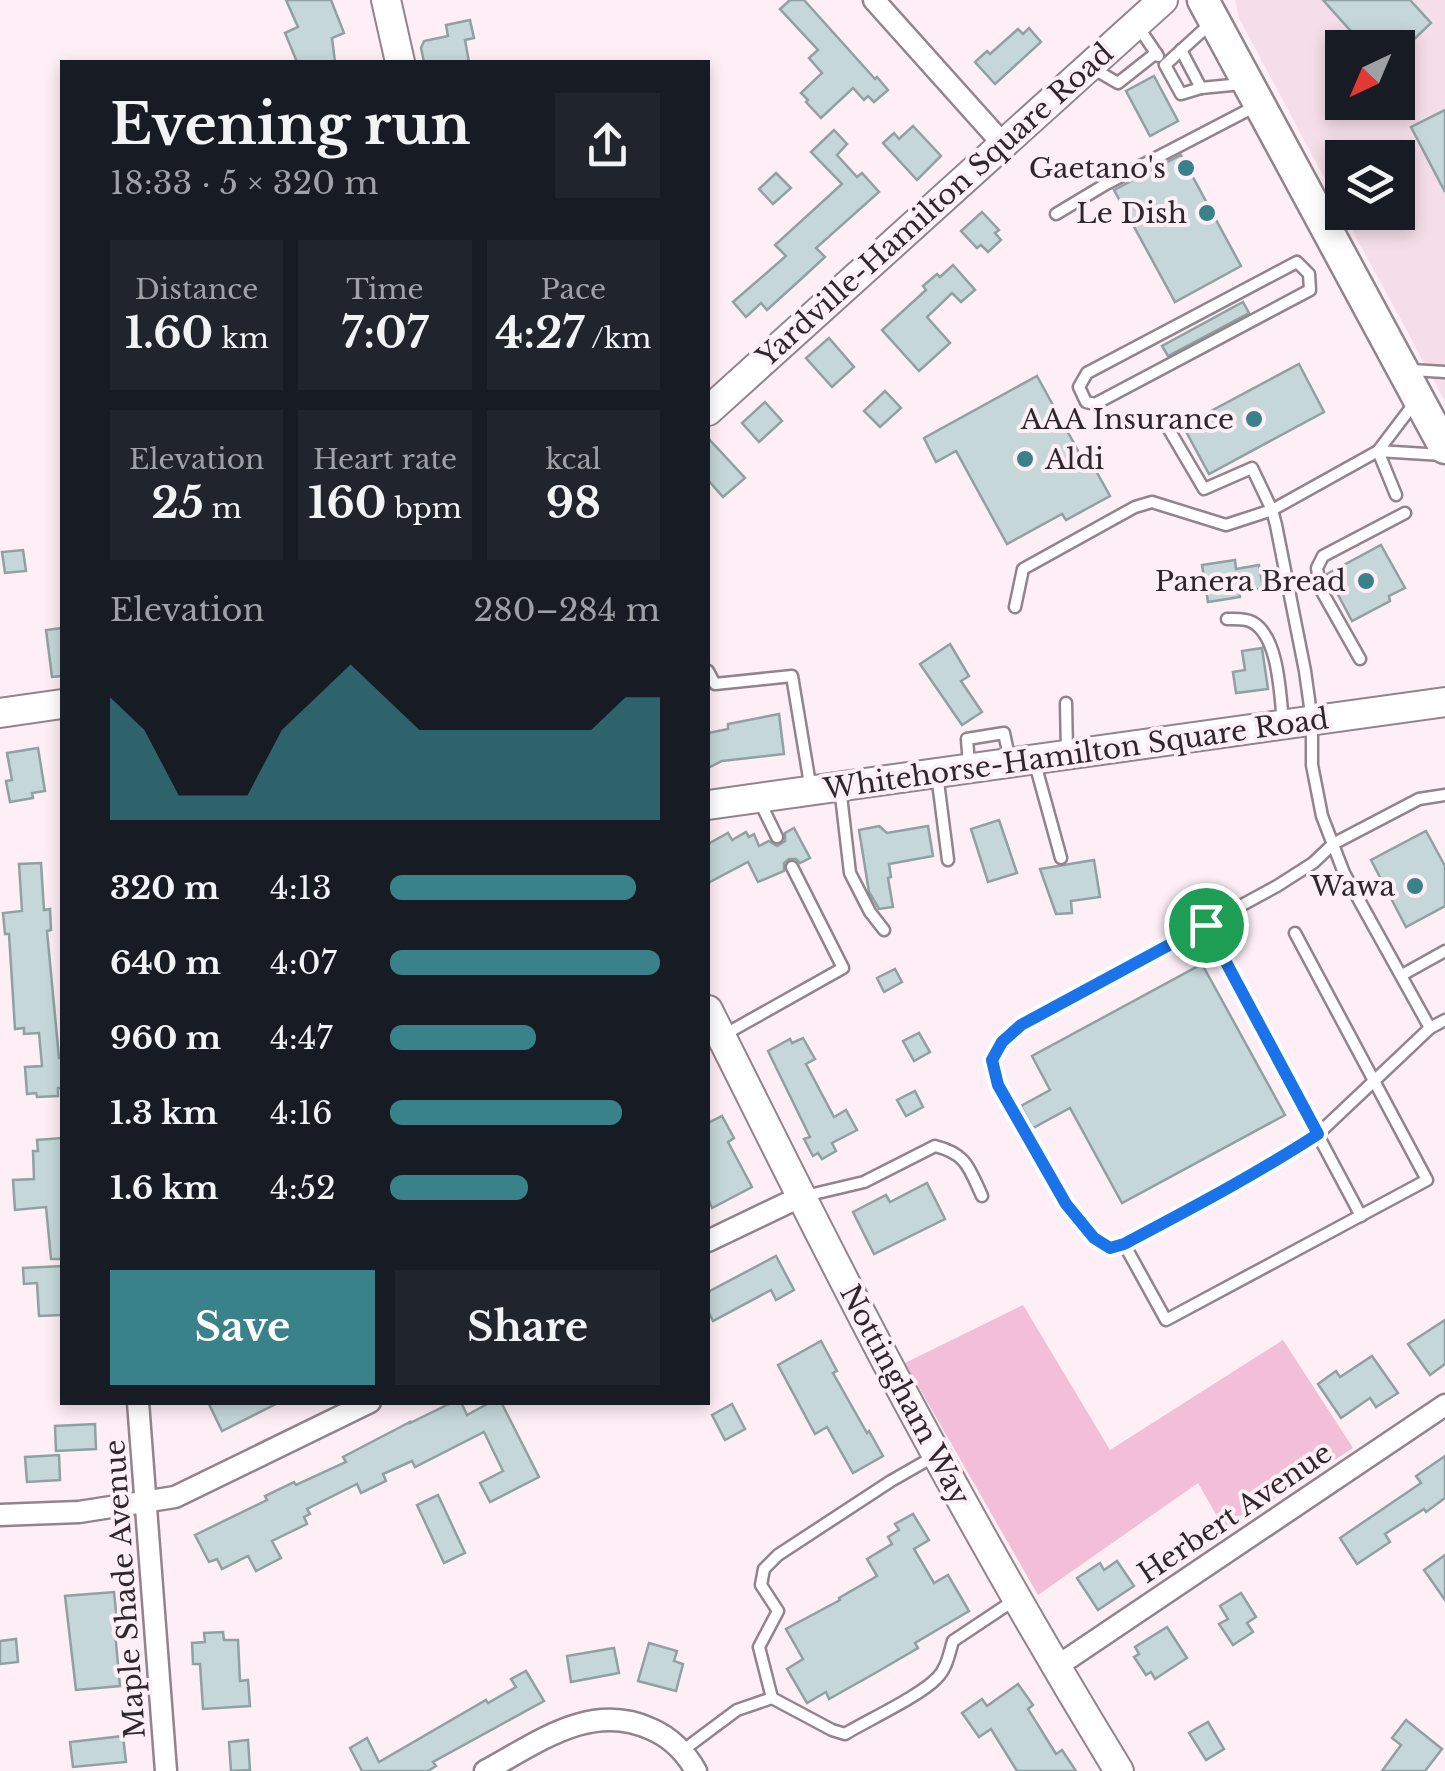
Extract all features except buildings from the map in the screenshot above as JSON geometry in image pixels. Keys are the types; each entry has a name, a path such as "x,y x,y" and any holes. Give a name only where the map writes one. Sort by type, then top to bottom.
{"main road":[{"path":"1209,10 1254,94 1324,266 1403,370 1436,428"}],"street":[{"path":"386,0 400,60"},
{"path":"874,0 1004,144"},
{"name":"Yardville-Hamilton Square Road","path":"710,409 1164,0"},
{"name":"Whitehorse-Hamilton Square Road","path":"710,805 1445,702"},
{"path":"0,713 60,704"},
{"name":"Nottingham Way","path":"710,1014 936,1455 1119,1771"},
{"path":"710,1241 802,1196"},
{"name":"Maple Shade Avenue","path":"138,1405 166,1771"},
{"path":"0,1516 78,1512 175,1497 364,1405"},
{"name":"Herbert Avenue","path":"1056,1667 1445,1406"},
{"path":"485,1771 571,1725 618,1718 660,1732 696,1771"}],"lane":[{"path":"1165,65 1181,50 1209,10"},
{"path":"1136,24 1180,94 1201,88 1254,94"},
{"path":"1181,50 1201,88"},
{"path":"1090,67 1118,84 1156,53"},
{"path":"1056,214 1205,130 1254,94"},
{"path":"1297,262 1324,266 1310,290 1095,404 1086,402 1080,387 1086,373 1297,262"},
{"path":"1403,370 1445,372"},
{"path":"1164,421 1204,489 1252,468 1272,510 1305,671 1298,722"},
{"path":"1014,606 1023,569 1135,507 1152,502 1226,525 1272,510 1378,451 1436,428"},
{"path":"1378,451 1436,428"},
{"path":"1378,451 1396,495"},
{"path":"1360,659 1320,588 1317,568 1323,556 1405,512"},
{"path":"1228,619 1250,620 1267,634 1312,765 1322,816 1344,873 1430,1028"},
{"path":"710,674 715,684 792,676 811,790"},
{"path":"1066,704 1067,754"},
{"path":"1022,760 1061,858"},
{"path":"936,773 948,860"},
{"path":"840,786 850,873 884,930"},
{"path":"1445,795 1419,799 1333,844 1313,863 1277,886 1021,1025 1002,1042 992,1060 998,1085 1066,1204 1094,1238 1110,1248 1271,1165 1318,1134 1430,1028 1445,1020"},
{"path":"758,798 777,837"},
{"path":"721,1036 843,968 792,867"},
{"path":"1206,925 1361,1216"},
{"path":"1124,1244 1166,1320 1426,1180 1295,933"},
{"path":"1402,975 1445,951"},
{"path":"802,1196 864,1182 935,1146 957,1152 968,1164 982,1196"},
{"path":"772,1698 760,1647 778,1610 761,1584 764,1569 778,1555 936,1455"},
{"path":"682,1752 737,1710 772,1698 845,1734 927,1687 947,1663 953,1641 1016,1598"}],"shaded area":[{"path":"1235,0 1445,0 1445,401 1352,230 1415,230 1415,140 1325,140 1325,179 1239,18"},
{"path":"1023,1305 1110,1450 1283,1340 1353,1448 1225,1530 1198,1483 1038,1595 905,1363"}],"place":[{"name":"Gaetano's","path":"1186,168"},
{"name":"Le Dish","path":"1207,213"},
{"name":"AAA Insurance","path":"1254,419"},
{"name":"Aldi","path":"1025,459"},
{"name":"Panera Bread","path":"1366,581"},
{"name":"Wawa","path":"1415,886"}],"route":[{"path":"1206,925 1318,1134 1221,1193 1110,1248 1094,1238 1066,1204 998,1085 992,1060 1002,1042 1021,1025 1206,925"}]}
